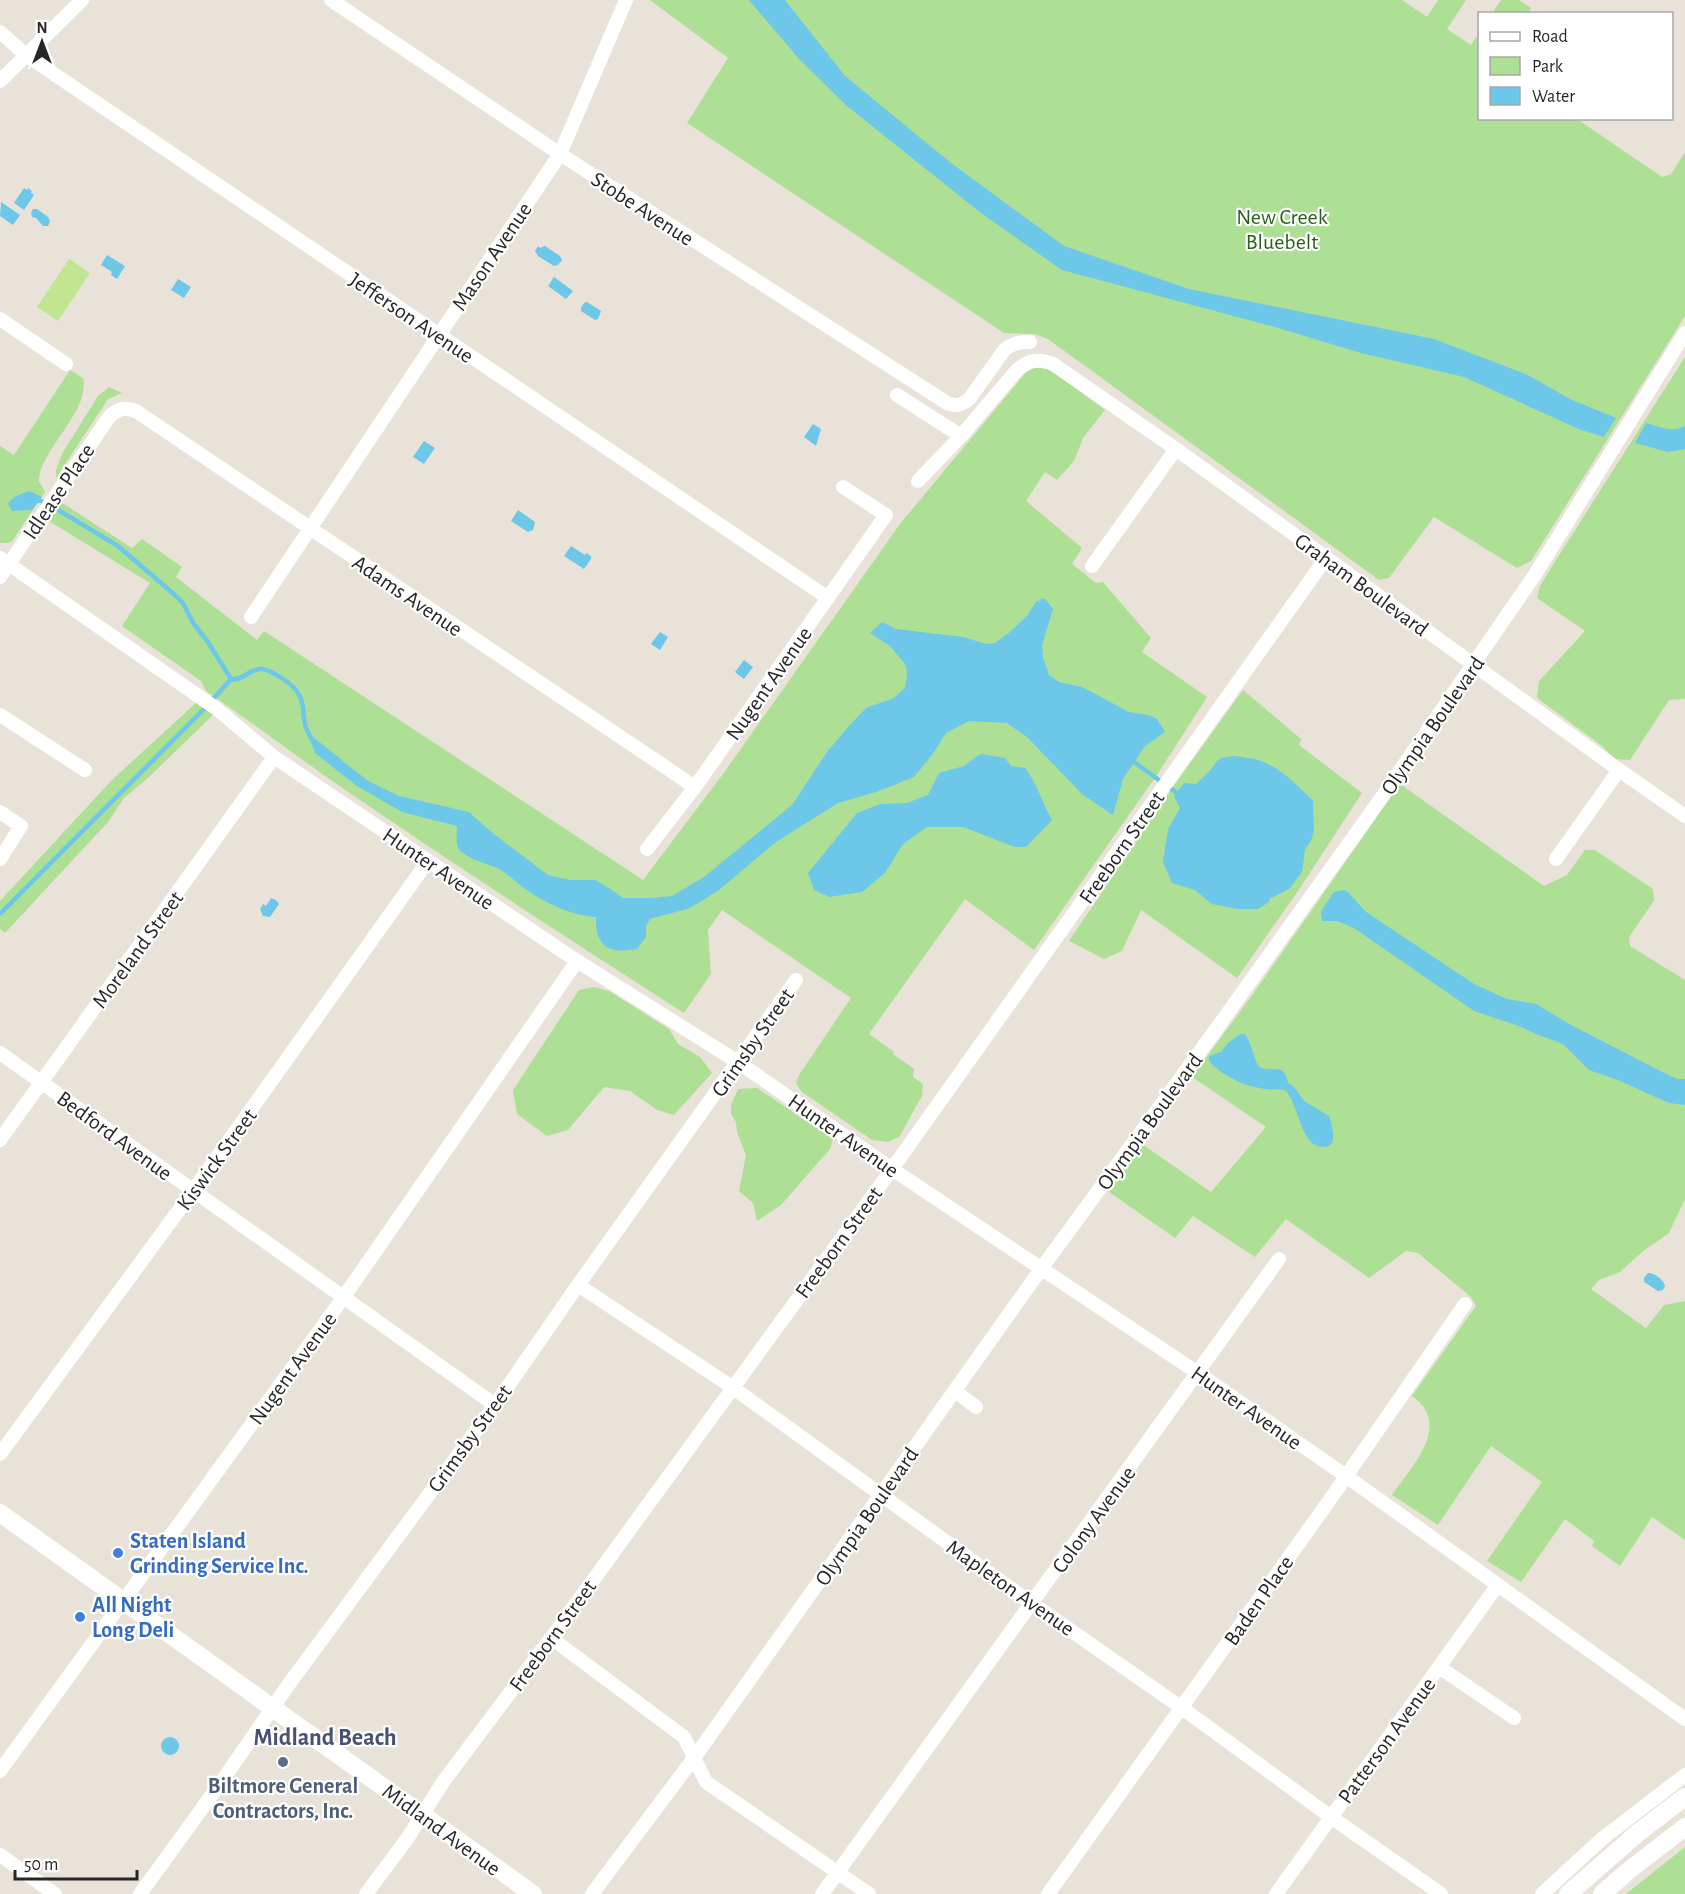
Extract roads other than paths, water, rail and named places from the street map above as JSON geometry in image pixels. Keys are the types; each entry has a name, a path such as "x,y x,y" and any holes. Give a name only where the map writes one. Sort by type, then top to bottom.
{"main road":[{"name":"Midland Avenue","path":"0,1513 533,1894"},
{"path":"1568,1894 1639,1832 1685,1797"},
{"path":"1602,1894 1685,1827"}],"street":[{"path":"0,81 82,0"},
{"name":"Stobe Avenue","path":"332,0 560,154 947,403 959,405 970,398 1005,349 1012,344 1030,342"},
{"name":"Mason Avenue","path":"251,617 560,154 626,0"},
{"name":"Jefferson Avenue","path":"0,32 26,55 828,598"},
{"path":"0,319 66,364"},
{"name":"Olympia Boulevard","path":"592,1894 694,1758 1474,665 1534,576 1685,333"},
{"name":"Graham Boulevard","path":"961,436 1025,363 1035,360 1053,364 1176,449 1685,816"},
{"path":"897,394 961,436 918,481"},
{"name":"Adams Avenue","path":"120,408 135,411 694,787"},
{"name":"Idlease Place","path":"0,577 4,561 40,518 109,417 120,408"},
{"path":"1092,566 1176,449"},
{"name":"Nugent Avenue","path":"647,849 694,787 886,515 843,487"},
{"name":"Freeborn Street","path":"366,1894 443,1782 551,1638 892,1168 1326,558"},
{"name":"Hunter Avenue","path":"4,561 217,709 274,757 577,961 738,1062 1198,1373 1685,1719"},
{"path":"0,715 85,770"},
{"name":"Moreland Street","path":"0,1140 274,757"},
{"path":"1556,859 1619,770"},
{"path":"0,812 21,826 0,859"},
{"name":"Kiswick Street","path":"0,1454 193,1191 428,861"},
{"name":"Nugent Avenue","path":"0,1771 343,1298 577,961"},
{"name":"Grimsby Street","path":"140,1894 272,1708 495,1405 796,980"},
{"name":"Bedford Avenue","path":"0,1053 495,1405"},
{"name":"Colony Avenue","path":"822,1894 1279,1259"},
{"name":"Mapleton Avenue","path":"578,1285 732,1387 1032,1604 1182,1708 1441,1894"},
{"name":"Baden Place","path":"1048,1894 1346,1476 1465,1304"},
{"path":"955,1390 976,1407"},
{"name":"Patterson Avenue","path":"1276,1894 1497,1586"},
{"path":"551,1638 684,1737 706,1782 869,1894"},
{"path":"1439,1667 1514,1718"},
{"path":"1542,1894 1604,1838 1685,1775"},
{"path":"0,1855 55,1894"}],"water":[{"path":"749,0 785,0 845,76 951,163 1064,246 1189,289 1434,339 1528,375 1570,399 1616,418 1604,437 1581,430 1464,377 1361,353 1275,327 1062,270 981,213 847,106 799,59"},
{"path":"24,188 27,190 28,188 34,195 24,210 14,203"},
{"path":"1,202 20,215 13,225 0,216"},
{"path":"33,209 37,209 48,217 50,221 48,226 43,226 32,217"},
{"path":"538,246 540,248 545,246 560,256 562,260 554,266 538,256 535,251"},
{"path":"107,255 125,266 117,279 111,275 112,272 101,265"},
{"path":"554,277 573,291 566,299 548,286"},
{"path":"178,279 191,287 184,298 171,290"},
{"path":"587,302 601,311 598,319 595,320 581,311 584,303"},
{"path":"1646,423 1670,429 1685,426 1685,449 1668,452 1635,443"},
{"path":"813,424 821,429 816,446 804,437"},
{"path":"424,441 435,448 424,464 413,457"},
{"path":"29,491 42,497 32,510 12,511 8,504 17,496"},
{"path":"518,510 535,522 533,530 528,532 511,521"},
{"path":"571,546 591,556 584,569 564,556"},
{"path":"1044,598 1053,609 1042,645 1043,658 1049,675 1059,682 1082,687 1129,712 1157,719 1165,732 1145,746 1123,779 1113,815 1083,795 1027,737 1007,723 969,721 946,733 914,777 876,792 838,803 776,842 719,890 690,908 650,919 646,926 646,937 637,949 611,949 601,942 596,927 596,917 578,914 551,904 534,895 501,870 463,853 458,847 457,826 402,812 357,786 315,753 308,733 368,781 399,796 469,812 548,875 569,880 595,880 623,898 672,896 704,877 792,805 827,752 866,708 894,698 905,688 906,665 890,646 870,633 882,622 896,629 963,637 986,644 995,643 1026,617 1036,602"},
{"path":"660,632 668,637 660,650 651,644"},
{"path":"744,660 753,667 744,679 735,672"},
{"path":"980,754 1005,758 1011,766 1025,768 1036,786 1052,820 1026,847 1015,847 963,827 927,827 903,844 885,873 862,892 829,897 814,890 808,873 857,813 880,804 907,803 928,795 939,773 964,766"},
{"path":"1234,756 1258,760 1274,767 1313,801 1314,830 1311,841 1305,849 1302,872 1289,889 1269,899 1269,902 1258,909 1238,909 1212,904 1195,890 1172,883 1163,862 1168,829 1180,808 1174,796 1184,783 1196,784 1221,758"},
{"path":"1344,890 1366,912 1474,984 1507,999 1536,1004 1571,1025 1666,1074 1677,1079 1685,1079 1685,1105 1669,1103 1618,1080 1589,1070 1563,1044 1474,1011 1354,928 1337,921 1322,921 1321,911 1334,892"},
{"path":"271,898 279,904 270,917 263,916 260,909 263,904 266,906"},
{"path":"1240,1034 1245,1034 1259,1067 1284,1072 1288,1083 1294,1087 1304,1101 1329,1116 1333,1135 1331,1144 1323,1147 1309,1140 1285,1090 1258,1088 1243,1083 1227,1076 1209,1061 1209,1056 1221,1052"},
{"path":"1648,1273 1661,1279 1665,1286 1663,1290 1658,1291 1644,1282"},
{"path":"170,1737 176,1740 179,1746 176,1752 170,1755 164,1752 161,1746 164,1740"}],"waterway":[{"path":"34,500 55,508 118,546 175,595 183,603 193,623 231,679 264,669 292,686 301,700 304,721 311,738"},
{"path":"1,913 231,679"},
{"path":"1130,759 1181,796"}],"place":[{"name":"Staten Island Grinding Service Inc.","path":"118,1553"},
{"name":"All Night Long Deli","path":"80,1617"},
{"name":"Biltmore General Contractors, Inc.","path":"283,1762"}],"district":[{"name":"Midland Beach","path":"325,1737"}],"park label":[{"name":"New Creek Bluebelt","path":"1282,228"}]}
